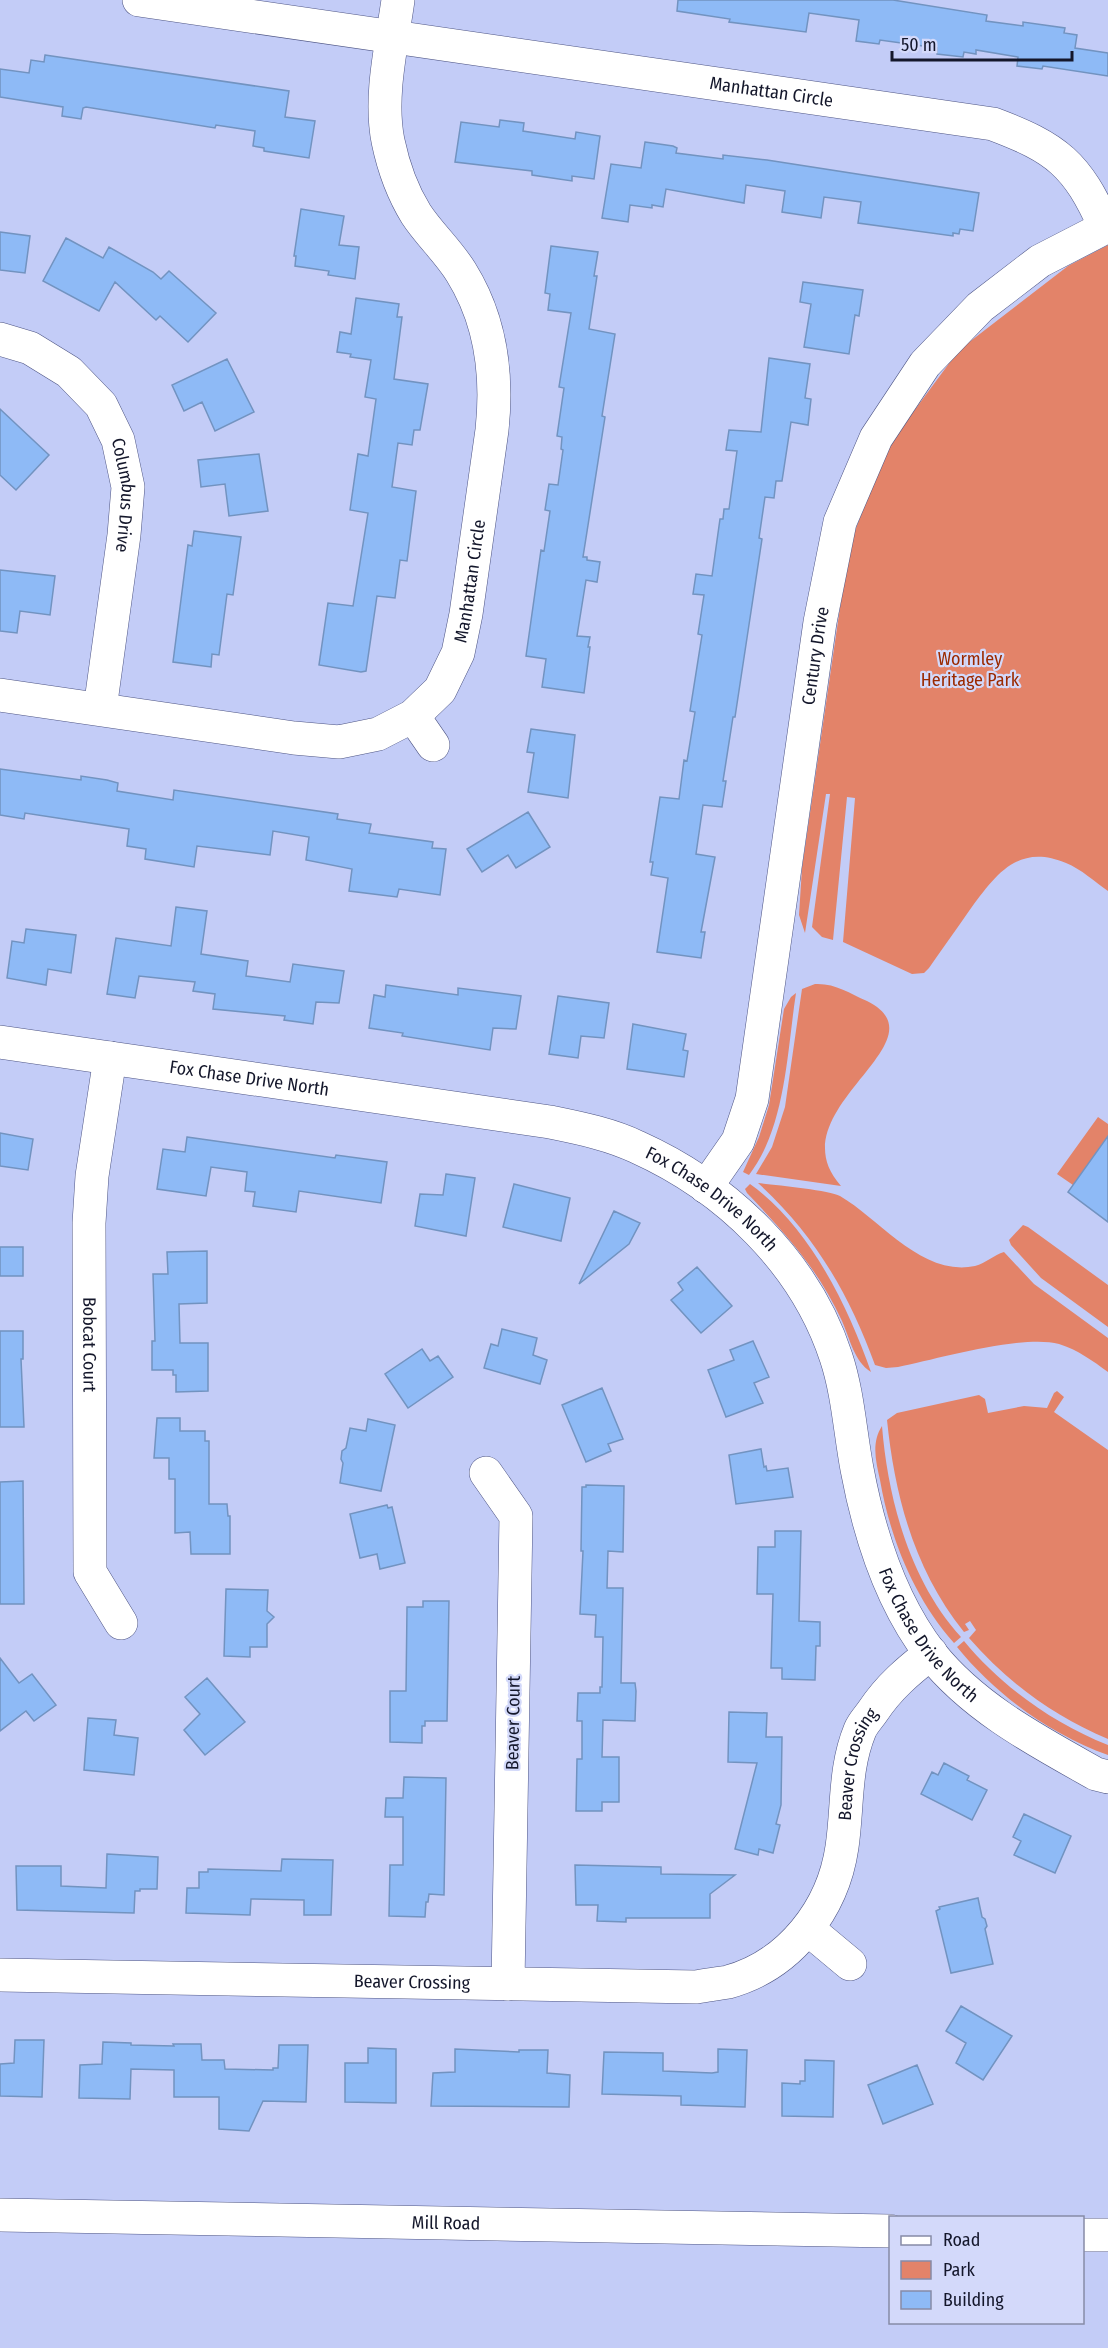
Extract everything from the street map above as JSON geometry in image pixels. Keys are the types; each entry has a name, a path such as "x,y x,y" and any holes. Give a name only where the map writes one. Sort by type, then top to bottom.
{"street":[{"name":"Manhattan Circle","path":"139,0 993,124 1030,138 1058,156 1077,176 1106,226"},
{"path":"393,37 398,0"},
{"name":"Manhattan Circle","path":"0,695 294,738 339,742 378,734 413,716 440,690 458,653 466,614 495,402 490,343 479,306 460,270 416,214 400,179 388,139 386,93 393,37"},
{"name":"Century Drive","path":"706,1187 738,1141 752,1099 818,633 840,522 876,438 925,364 989,300 1040,261 1106,226"},
{"name":"Columbus Drive","path":"0,339 30,348 69,372 101,405 118,440 128,487 124,535 100,709"},
{"path":"413,716 433,745"},
{"name":"Fox Chase Drive North","path":"0,1042 538,1120 595,1131 636,1146 673,1165 730,1203 776,1251 810,1299 836,1356 847,1404 867,1520 885,1572 910,1620 931,1653 978,1700 1026,1736 1096,1774 1108,1777"},
{"name":"Bobcat Court","path":"110,1058 92,1176 89,1223 90,1572 121,1623"},
{"name":"Beaver Court","path":"486,1473 516,1516 508,1984"},
{"name":"Beaver Crossing","path":"0,1976 696,1987 729,1981 759,1968 786,1952 808,1929 831,1890 837,1868 842,1847 849,1767 861,1728 886,1692 931,1653"},
{"path":"808,1929 849,1964"},
{"name":"Mill Road","path":"0,2216 889,2231"},
{"path":"1084,2235 1108,2235"}],"green space":[{"name":"Wormley Heritage Park","path":"1108,245 1108,891 1066,863 1034,857 1020,860 1008,866 988,886 929,968 924,973 912,974 843,942 855,798 847,797 833,940 822,937 812,927 830,794 826,794 805,933 799,915 802,868 849,546 888,446 959,350 1068,266"},
{"path":"815,984 829,985 848,992 867,1001 887,1018 888,1037 877,1058 841,1105 828,1131 826,1158 841,1186 756,1174 772,1147 785,1107 802,989"},
{"path":"796,993 778,1112 761,1156 749,1175 743,1172 759,1137 769,1105 784,1009"},
{"path":"1098,1117 1108,1124 1108,1136 1073,1185 1057,1174"},
{"path":"758,1183 840,1196 903,1244 937,1263 956,1267 975,1266 1004,1252 1034,1284 1108,1338 1108,1372 1073,1349 1043,1342 1003,1345 898,1367 886,1368 875,1365 854,1314 828,1267 797,1223"},
{"path":"750,1184 771,1201 791,1222 824,1269 851,1321 871,1372 856,1356 833,1302 812,1268 747,1193 745,1189"},
{"path":"1023,1225 1108,1285 1108,1327 1041,1278 1011,1245 1009,1240"},
{"path":"1057,1391 1064,1397 1054,1412 1108,1450 1108,1739 1069,1720 1016,1684 969,1638 976,1630 970,1621 965,1624 969,1630 964,1632 947,1609 920,1559 902,1505 891,1449 887,1420 897,1413 979,1395 985,1399 988,1413 1024,1406 1047,1408"},
{"path":"882,1426 896,1511 915,1565 928,1591 943,1615 961,1637 954,1643 927,1607 916,1587 890,1524 876,1459 876,1439"},
{"path":"964,1641 995,1674 1048,1715 1108,1745 1108,1755 1065,1736 1007,1697 972,1665 957,1647"}],"building":[{"path":"678,0 893,0 987,15 986,21 1023,26 1023,22 1065,28 1064,33 1077,35 1075,48 1108,53 1108,76 1043,66 1042,69 1017,66 1018,57 976,50 976,54 964,52 963,57 937,54 937,48 880,40 879,44 856,41 859,20 809,13 806,32 729,22 730,19 677,11"},
{"path":"45,55 289,91 285,117 315,121 309,158 264,151 264,148 253,146 255,131 216,125 215,128 86,107 83,108 81,119 62,116 63,107 0,97 0,69 29,73 31,60 44,62"},
{"path":"500,120 524,123 523,131 575,139 576,132 600,136 594,179 572,176 572,181 532,175 532,171 455,162 461,122 499,127"},
{"path":"645,142 673,146 677,148 676,153 723,159 723,155 767,160 979,193 973,231 960,229 959,234 953,233 953,236 858,223 861,202 824,197 821,218 782,212 785,191 746,185 744,203 666,189 663,207 630,205 628,222 602,218 611,164 641,168"},
{"path":"301,209 344,216 339,245 359,247 355,279 328,275 329,271 295,266 296,256 294,256"},
{"path":"0,232 30,236 25,273 0,270"},
{"path":"66,238 103,258 109,247 161,279 169,271 216,313 188,342 160,316 156,320 115,282 99,311 43,281"},
{"path":"551,246 598,252 589,329 615,334 602,416 605,417 583,557 600,562 597,582 586,580 577,636 590,637 584,693 542,687 546,659 526,656 541,550 544,551 550,511 545,510 549,484 558,485 563,450 561,449 562,437 557,436 564,388 559,387 571,313 548,310 550,294 545,293"},
{"path":"803,282 863,290 859,316 855,315 849,354 804,347 811,304 800,302"},
{"path":"356,298 399,304 397,317 402,317 394,379 428,384 420,430 414,430 412,445 398,443 392,487 416,491 407,561 400,560 395,598 377,596 366,671 361,672 319,665 328,603 353,606 368,513 350,510 358,454 368,456 376,399 365,397 371,360 350,357 351,354 337,352 340,332 351,334"},
{"path":"769,358 810,364 805,398 811,399 808,425 791,422 782,481 776,481 774,498 765,497 759,538 762,539 723,781 726,781 722,807 703,805 696,854 715,857 701,932 705,932 701,958 657,952 668,878 651,875 653,862 650,862 660,797 679,799 684,760 687,761 695,712 690,711 702,635 698,634 704,595 693,594 696,574 712,576 720,519 723,519 724,509 729,509 737,451 726,450 729,430 761,432"},
{"path":"227,359 254,412 215,431 202,402 184,411 172,385"},
{"path":"0,409 49,455 16,490 0,475"},
{"path":"259,454 268,511 229,516 225,484 201,487 198,460"},
{"path":"194,531 241,537 233,595 227,594 219,655 212,654 211,667 173,662 188,545 192,546"},
{"path":"0,570 55,576 50,615 20,611 17,633 0,631"},
{"path":"531,729 575,735 568,798 528,792 534,753 527,752"},
{"path":"0,769 81,780 81,776 107,780 118,783 117,791 173,800 174,790 338,814 337,819 371,824 369,833 433,842 432,848 446,849 440,895 399,889 397,897 349,891 352,869 306,860 309,837 273,831 270,855 197,846 194,867 145,859 146,849 127,846 129,829 25,813 24,819 0,815"},
{"path":"528,812 550,847 516,868 508,855 482,872 467,849"},
{"path":"176,907 207,911 201,954 248,961 246,976 290,982 293,964 344,971 339,1003 316,1002 313,1024 284,1020 285,1016 213,1009 215,994 193,991 195,982 139,976 135,998 107,994 116,938 171,946"},
{"path":"26,929 76,935 71,973 48,969 46,985 7,978 12,941 24,943"},
{"path":"386,985 458,995 458,988 521,996 516,1029 493,1028 490,1050 402,1036 403,1033 369,1028 374,995 385,997"},
{"path":"558,996 609,1003 604,1038 581,1036 578,1058 549,1054"},
{"path":"633,1024 686,1034 683,1050 688,1051 684,1077 627,1069"},
{"path":"0,1133 33,1139 28,1170 0,1166"},
{"path":"1108,1136 1108,1222 1068,1192"},
{"path":"187,1137 335,1158 336,1155 387,1162 381,1203 299,1191 296,1212 253,1206 255,1192 245,1191 247,1172 211,1167 206,1196 157,1189 163,1149 185,1152"},
{"path":"446,1174 475,1178 466,1236 415,1226 420,1194 443,1195"},
{"path":"514,1184 570,1198 561,1241 503,1227"},
{"path":"614,1211 640,1223 629,1244 579,1284"},
{"path":"0,1247 23,1247 23,1276 0,1276"},
{"path":"207,1251 207,1303 179,1304 180,1343 208,1343 208,1391 176,1392 176,1375 173,1375 173,1370 152,1370 152,1341 155,1341 153,1274 168,1274 167,1252"},
{"path":"697,1267 732,1306 701,1333 671,1300 683,1290 678,1283"},
{"path":"502,1329 537,1338 533,1355 547,1360 540,1384 484,1368 491,1344 498,1346"},
{"path":"0,1331 23,1331 23,1359 21,1359 24,1427 0,1427"},
{"path":"753,1341 769,1377 754,1383 763,1403 726,1417 708,1370 734,1360 730,1350"},
{"path":"422,1349 430,1361 438,1356 453,1377 408,1408 385,1374"},
{"path":"602,1388 623,1439 608,1444 611,1451 586,1462 562,1405"},
{"path":"157,1418 180,1418 180,1431 205,1431 205,1441 209,1441 209,1504 227,1504 228,1516 230,1516 230,1554 191,1554 190,1532 175,1533 175,1479 169,1479 169,1458 154,1458"},
{"path":"368,1419 395,1425 381,1491 340,1483 342,1451 346,1448 350,1428 366,1431"},
{"path":"761,1449 764,1467 766,1466 767,1471 788,1468 793,1497 736,1504 729,1455"},
{"path":"23,1481 24,1604 0,1604 0,1482"},
{"path":"586,1485 624,1486 623,1552 608,1551 607,1588 623,1588 621,1683 635,1683 636,1691 635,1721 603,1720 602,1757 619,1757 619,1802 602,1802 602,1811 576,1811 577,1759 582,1759 582,1721 577,1721 578,1693 600,1693 600,1687 602,1687 603,1637 595,1637 596,1615 580,1614 583,1551 581,1551 582,1487"},
{"path":"387,1505 388,1508 392,1507 405,1563 380,1569 377,1554 360,1558 350,1514"},
{"path":"775,1531 801,1531 799,1621 820,1622 820,1646 816,1646 815,1680 782,1679 782,1668 771,1668 773,1594 757,1594 758,1547 775,1547"},
{"path":"226,1589 268,1590 267,1611 274,1617 267,1624 267,1647 250,1647 250,1657 224,1656"},
{"path":"423,1601 449,1601 447,1721 425,1721 425,1726 422,1726 422,1743 390,1742 390,1691 406,1691 407,1607 423,1607"},
{"path":"0,1658 19,1683 32,1674 56,1705 34,1721 26,1711 0,1731"},
{"path":"207,1678 245,1722 205,1755 184,1730 200,1714 185,1697"},
{"path":"729,1712 767,1713 766,1737 782,1737 781,1805 776,1824 780,1825 773,1853 759,1849 758,1855 735,1849 757,1763 728,1762"},
{"path":"88,1718 116,1720 114,1735 138,1738 134,1775 84,1770"},
{"path":"944,1763 969,1776 967,1780 987,1790 972,1820 921,1794 932,1772 938,1775"},
{"path":"404,1777 446,1778 444,1895 429,1894 425,1917 389,1916 390,1865 403,1865 403,1817 385,1817 386,1798 403,1798"},
{"path":"1024,1814 1071,1836 1055,1873 1014,1855 1021,1841 1013,1837"},
{"path":"107,1854 158,1857 157,1889 135,1891 134,1913 17,1910 16,1866 61,1866 61,1886 106,1888"},
{"path":"282,1859 333,1860 331,1915 304,1915 304,1900 251,1899 250,1915 186,1913 187,1888 199,1888 199,1872 208,1872 208,1869 281,1871"},
{"path":"575,1865 661,1867 661,1874 735,1875 710,1894 710,1918 626,1918 626,1922 597,1921 598,1905 576,1905"},
{"path":"978,1898 982,1917 987,1926 985,1929 993,1964 951,1973 936,1911 940,1909 939,1907"},
{"path":"961,2006 1012,2036 983,2080 956,2063 966,2043 946,2031"},
{"path":"15,2040 44,2040 42,2097 0,2096 0,2064 14,2063"},
{"path":"103,2042 174,2046 173,2044 201,2044 202,2060 224,2060 225,2069 273,2070 273,2068 278,2068 279,2045 308,2045 306,2102 263,2101 249,2131 219,2129 219,2097 174,2097 174,2070 131,2069 130,2099 79,2098 80,2065 102,2064"},
{"path":"368,2048 396,2049 396,2103 345,2102 345,2063 368,2063"},
{"path":"455,2049 519,2052 519,2050 548,2050 547,2073 570,2075 569,2107 431,2106 433,2073 455,2072"},
{"path":"718,2049 747,2050 745,2107 681,2105 681,2096 602,2094 604,2052 663,2053 663,2071 712,2073 718,2072"},
{"path":"805,2060 834,2061 833,2117 782,2116 782,2083 800,2084 800,2081 805,2081"},
{"path":"917,2065 933,2104 883,2124 868,2085"}]}
